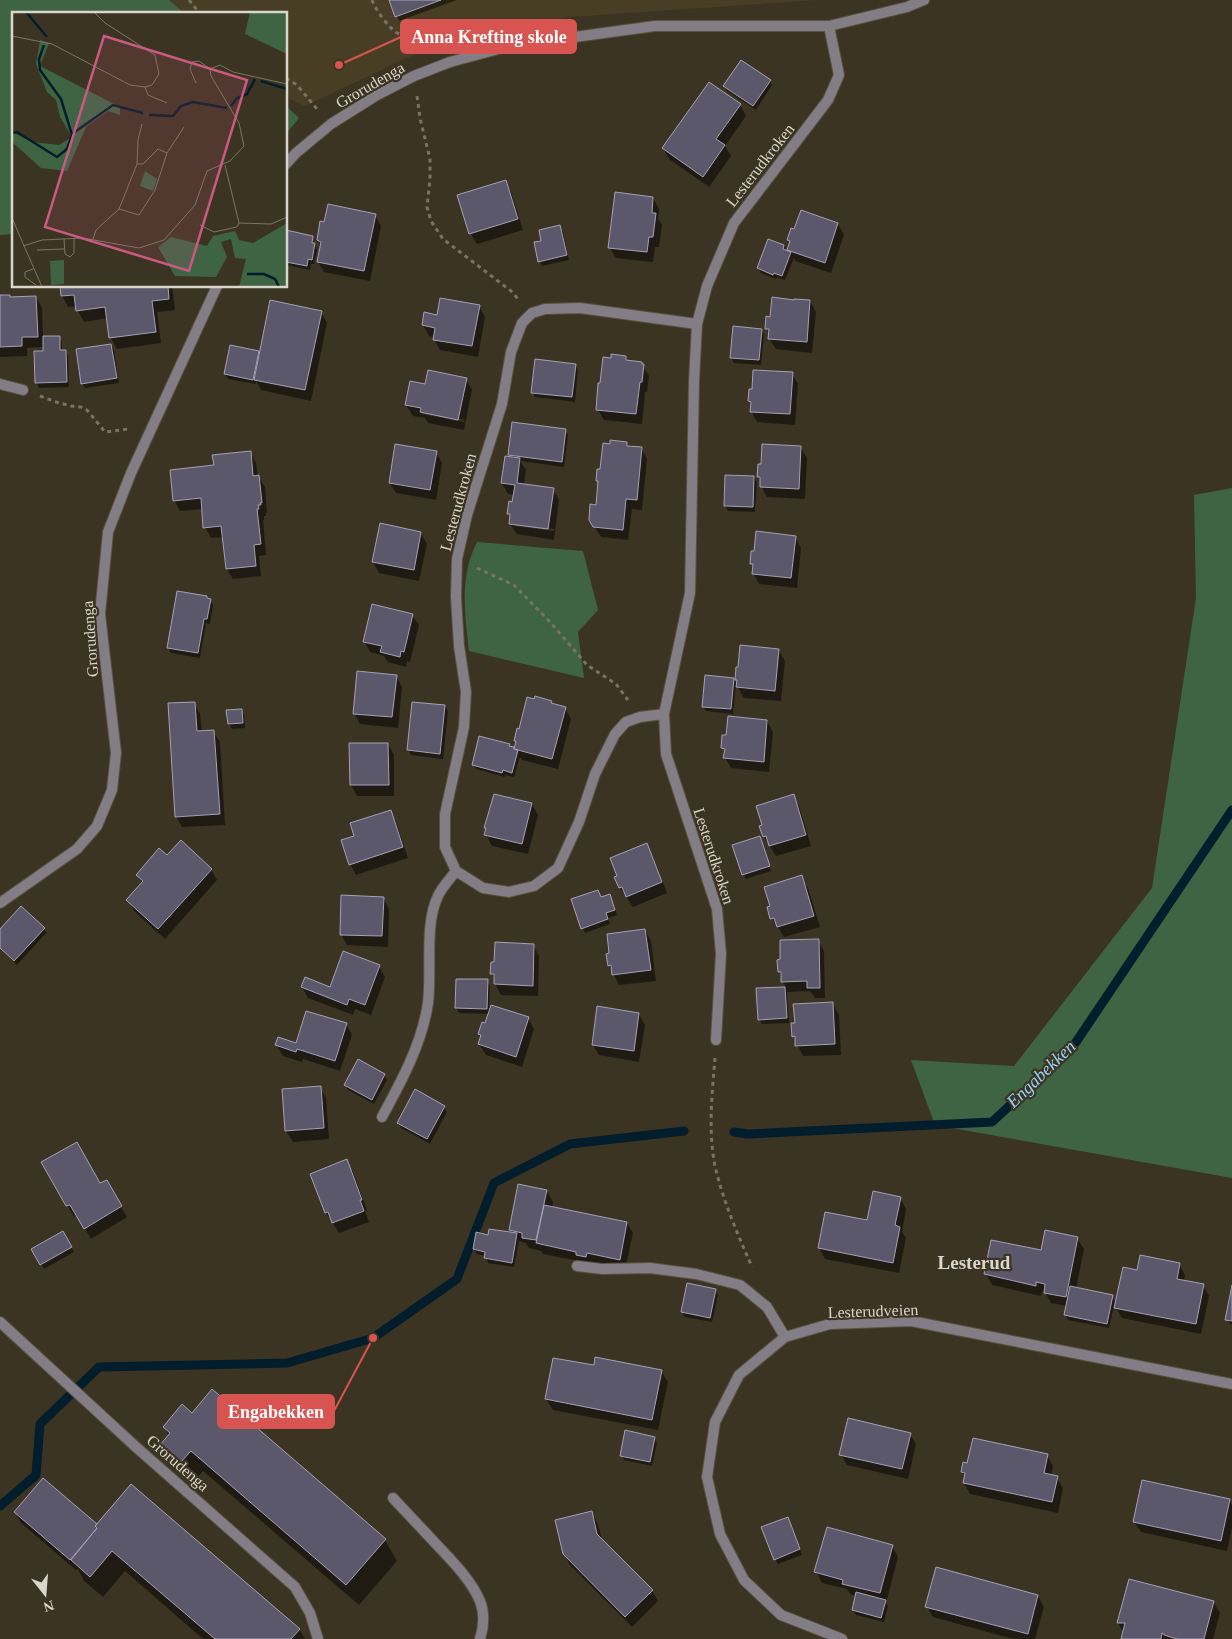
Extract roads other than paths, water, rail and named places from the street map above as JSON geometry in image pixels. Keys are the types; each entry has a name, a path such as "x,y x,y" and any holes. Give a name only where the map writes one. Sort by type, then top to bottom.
{"street":[{"name":"Grorudenga","path":"288,162 331,124 378,95 414,76 450,62 509,46 655,26 829,26 907,7 924,0"},
{"name":"Lesterudkroken","path":"716,1040 721,954 717,909 666,754 664,714 690,593 694,381 697,324 707,286 734,223 828,100 839,74 829,26"},
{"name":"Grorudenga","path":"0,903 77,849 97,826 112,790 116,753 100,614 108,532 131,473 216,288"},
{"name":"Lesterudkroken","path":"456,871 445,847 444,814 464,727 466,692 459,646 456,597 457,559 467,515 502,404 511,352 522,323 532,313 545,309 580,308 697,324"},
{"path":"0,384 23,390"},
{"path":"382,1117 399,1086 417,1044 428,1003 430,924 437,897 456,871 483,888 509,892 534,886 558,868 596,774 615,734 626,722 640,717 664,714"},
{"path":"577,1266 602,1269 650,1268 696,1274 740,1285 767,1307 785,1336"},
{"name":"Lesterudveien","path":"842,1639 780,1615 744,1580 720,1534 707,1477 716,1422 739,1375 785,1336 830,1324 911,1321 1232,1384"},
{"name":"Grorudenga","path":"0,1322 295,1587 310,1613 318,1639"},
{"path":"393,1498 458,1567 475,1592 481,1602 484,1615 480,1639"}],"waterway":[{"name":"Engabekken","path":"734,1132 748,1134 992,1122 1072,1048 1232,810"},
{"name":"Engabekken","path":"0,1506 36,1475 40,1424 99,1367 287,1363 373,1338 457,1279 494,1183 570,1144 684,1131"}],"place":[{"name":"Anna Krefting skole","path":"339,65"},
{"name":"Engabekken","path":"373,1338"}],"district":[{"name":"Lesterud","path":"974,1262"}]}
